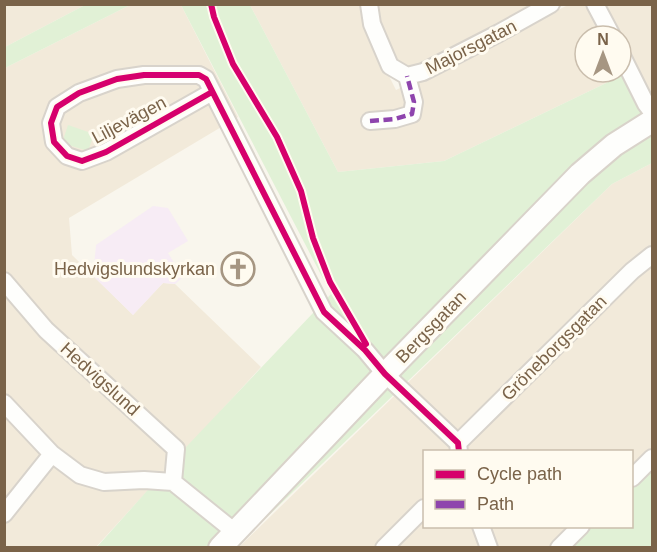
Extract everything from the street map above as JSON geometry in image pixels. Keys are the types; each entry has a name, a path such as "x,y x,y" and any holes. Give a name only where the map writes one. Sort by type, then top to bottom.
{"street":[{"name":"Majorsgatan","path":"369,4 372,24 390,66 407,76 423,72 551,4"},
{"path":"595,4 606,24"},
{"name":"Liljevägen","path":"212,92 106,152 82,161 67,156 54,142 51,123 57,108 79,93 117,79 144,75 199,75 206,79 324,312 365,350 385,374 458,447"},
{"path":"370,121 395,119 412,114 414,102 407,76"},
{"path":"633,78 652,112"},
{"name":"Bergsgatan","path":"228,540 385,374 580,174 614,145 652,121"},
{"name":"Gröneborgsgatan","path":"458,447 632,271 652,255"},
{"name":"Hedvigslund","path":"4,281 46,330 176,449 173,482"},
{"path":"4,403 52,454 80,475 104,482 144,480 173,482 228,540"},
{"path":"4,514 52,454"},
{"path":"633,477 652,458"},
{"path":"384,548 423,509"},
{"path":"483,528 489,548"},
{"path":"559,548 579,528"}],"shaded area":[{"path":"5,4 85,4 85,5 5,47"},
{"path":"130,5 181,5 238,117 69,218 72,255 133,315 163,283 175,284 261,367 96,547 5,548 5,68"},
{"path":"250,5 362,5 368,34 396,90 568,5 584,5 597,24 573,24 573,84 604,84 444,161 338,172"},
{"path":"375,5 537,5 419,66 400,66 388,46"},
{"path":"605,5 652,5 652,98 633,63 633,24 614,24"},
{"path":"652,163 652,458 633,477 633,450 423,450 423,528 580,528 559,547 238,548 612,184"},
{"path":"153,206 168,208 188,241 168,253 183,277 175,284 163,283 133,315 93,276 96,245"}],"green space":[{"path":"85,5 130,5 5,68 5,47"},
{"path":"181,5 250,5 338,172 444,161 604,84 633,84 633,78 652,104 652,163 612,184 236,547 96,548 188,445 331,294"},
{"path":"68,125 94,134 88,151 62,143"},
{"path":"652,458 652,547 559,548 580,528 633,528 633,477"}],"marked path":[{"path":"370,121 395,119 412,114 414,102 407,76"}],"cycle path":[{"path":"211,4 233,64 277,137 301,191 313,238 330,282 366,344"},
{"path":"212,92 106,152 82,161 67,156 54,142 51,123 57,107 79,93 117,79 144,75 199,75 206,79 324,312 458,443 459,450"}],"place":[{"name":"Hedvigslundskyrkan","path":"238,269"}]}
